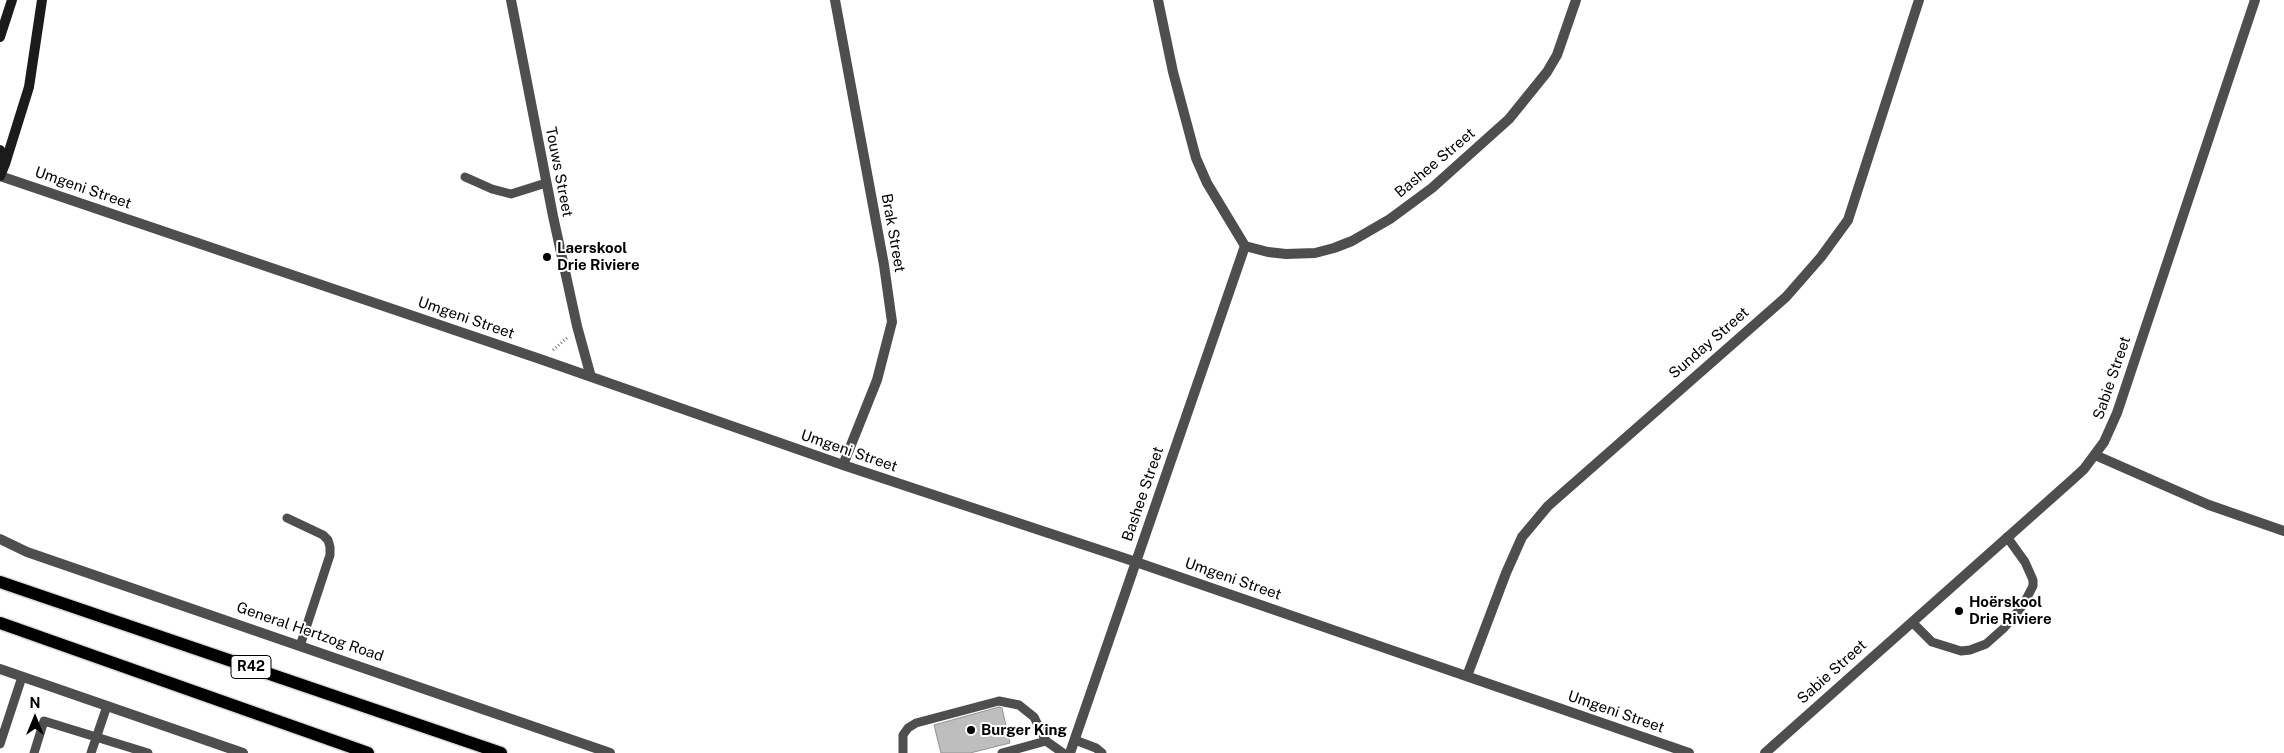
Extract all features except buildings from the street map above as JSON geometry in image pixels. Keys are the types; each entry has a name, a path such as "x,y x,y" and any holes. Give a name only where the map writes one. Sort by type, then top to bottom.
{"main road":[{"name":"R42","path":"0,582 501,753"},
{"path":"0,623 368,753"}],"street":[{"path":"0,37 12,0"},
{"path":"0,176 29,88 42,0"},
{"name":"Touws Street","path":"511,0 546,183 577,326 591,377"},
{"name":"Brak Street","path":"835,0 884,265 892,322 877,380 844,466"},
{"path":"1158,0 1173,72 1196,158 1207,183 1245,246"},
{"name":"Bashee Street","path":"1070,753 1245,246 1286,254 1315,253 1334,248 1352,241 1390,219 1432,188 1509,119 1547,72 1557,55 1576,0"},
{"name":"Sunday Street","path":"1467,676 1506,573 1522,537 1548,506 1786,297 1821,257 1848,220 1918,0"},
{"name":"Sabie Street","path":"1764,753 2084,469 2095,455 2112,428 2118,413 2254,0"},
{"path":"0,150 5,164"},
{"name":"Umgeni Street","path":"0,176 540,359 844,466 1136,562 1689,753"},
{"path":"2095,455 2209,505 2284,531"},
{"name":"General Hertzog Road","path":"0,539 26,552 610,753"},
{"path":"0,669 243,753"}],"lane":[{"path":"465,177 492,189 511,194 546,183"},
{"path":"287,518 323,535 328,540 330,547 330,555 300,646"},
{"path":"1912,622 1932,642 1961,651 1986,644 2004,628 2023,605 2034,586 2034,580 2027,566 2007,537"},
{"path":"0,744 22,677"},
{"path":"903,753 903,735 908,728 916,723 999,701 1019,705 1034,717 1046,741 1063,753"},
{"path":"90,753 107,706"},
{"path":"34,753 44,720 148,753"},
{"path":"1075,740 1096,748 1102,753"},
{"path":"1002,753 1046,741"}],"path":[{"path":"540,359 557,347 577,326"}],"place":[{"name":"Laerskool Drie Riviere","path":"547,257"},
{"name":"Hoërskool Drie Riviere","path":"1959,611"},
{"name":"Burger King","path":"971,730"}]}
